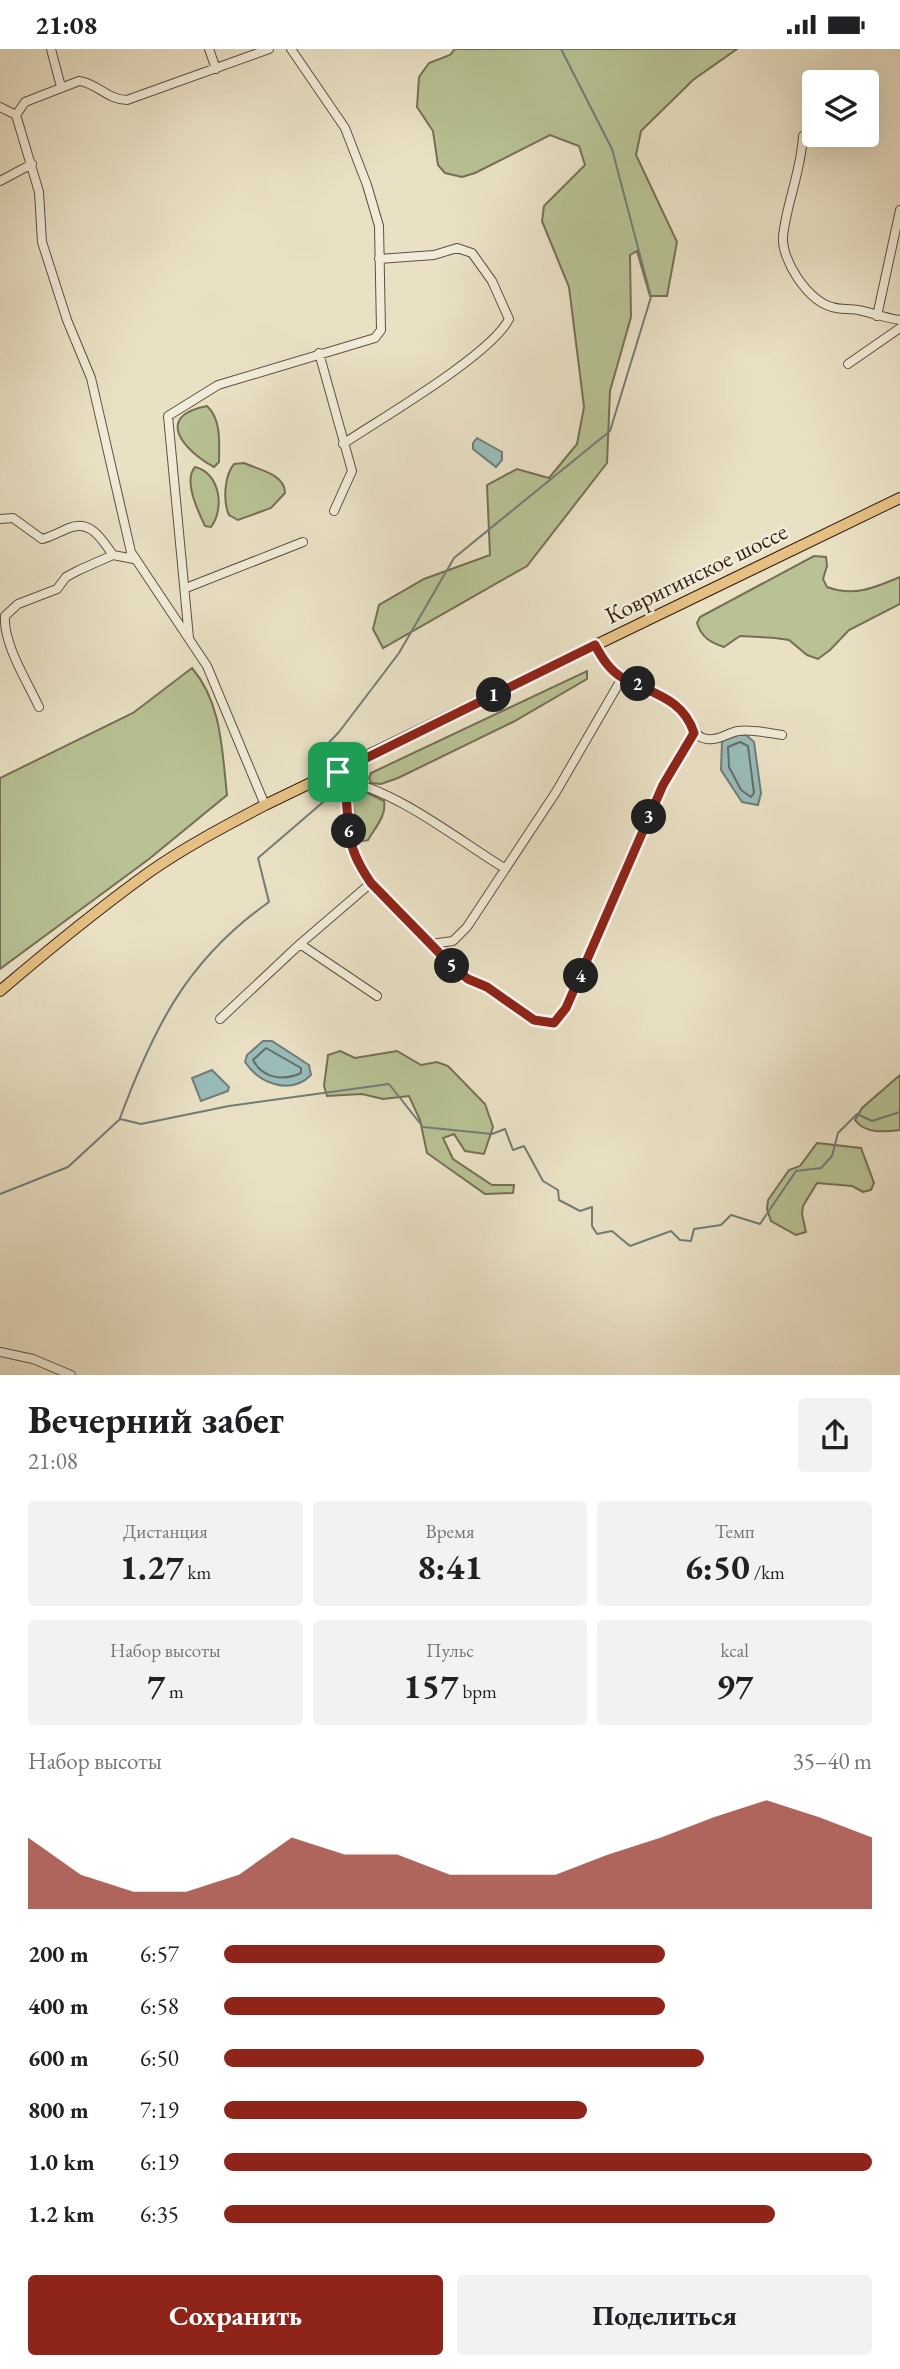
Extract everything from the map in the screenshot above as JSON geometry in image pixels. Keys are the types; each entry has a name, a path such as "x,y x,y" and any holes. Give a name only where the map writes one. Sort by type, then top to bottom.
{"main road":[{"name":"Ковригинское шоссе","path":"265,805 341,777 361,761 900,498"},
{"path":"0,991 148,873 202,839 265,805"}],"street":[{"path":"51,49 61,87"},
{"path":"209,49 216,69"},
{"path":"16,115 25,102 82,81 117,100 127,100 270,49"},
{"path":"189,638 168,417 218,385 379,336 379,226 345,128 291,49"},
{"path":"0,107 16,115 32,164 39,192 42,242 67,320 91,378 127,540 134,559 207,666 265,805"},
{"path":"803,147 802,165 783,238 788,265 810,292 829,307 858,310 900,320"},
{"path":"0,181 32,164"},
{"path":"877,316 900,210"},
{"path":"343,444 459,368 502,330 509,320 492,281 472,253 457,248 434,255 379,259"},
{"path":"848,364 900,328"},
{"path":"319,353 352,471 334,511"},
{"path":"0,519 13,518 41,539 75,526 88,526 114,555"},
{"path":"186,588 303,542"},
{"path":"39,707 8,641 4,629 5,616 18,604 57,589 66,577 79,570 114,555 134,559"},
{"path":"595,645 604,662 622,678 644,686 683,710 694,733 709,740 739,731 782,735"},
{"path":"431,944 453,941 460,936 556,792 622,678"},
{"path":"341,777 349,803 351,843 362,870 371,883 468,979 487,987 534,1020 548,1024 559,1020 580,978 597,933 663,785 694,733"},
{"path":"341,777 402,804 504,868"},
{"path":"220,1019 300,944 371,883"},
{"path":"300,944 377,996"},
{"path":"0,1352 33,1359 71,1375"}],"green space":[{"path":"455,49 737,49 693,80 641,131 636,155 677,242 667,296 650,296 637,251 630,255 631,317 610,391 607,463 527,566 383,648 373,629 379,605 424,579 490,555 487,485 517,469 549,478 577,444 584,407 569,287 542,221 544,206 585,165 579,146 550,135 475,173 462,177 445,173 438,165 433,131 417,107 419,77 429,63 450,55"},
{"path":"207,406 215,418 219,433 219,462 214,467 192,452 179,434 181,417"},
{"path":"244,463 276,477 281,481 285,493 271,508 238,520 229,515 226,489 228,475 234,464"},
{"path":"195,467 210,476 218,492 218,510 211,527 205,526 193,496 191,480"},
{"path":"814,556 826,557 827,566 823,579 827,587 837,590 864,590 900,577 900,604 849,630 818,659 807,655 789,640 740,636 724,647 701,632 697,623 700,617"},
{"path":"192,668 202,682 215,712 222,745 227,795 149,859 0,969 0,778 133,713"},
{"path":"587,671 587,679 513,722 398,778 381,784 371,783 371,773"},
{"path":"357,788 384,801 380,821 368,840 363,841 359,838 351,795 353,789"},
{"path":"340,1051 355,1058 397,1051 421,1065 437,1062 448,1066 485,1104 493,1127 484,1154 465,1151 454,1134 443,1138 453,1159 492,1185 514,1185 513,1193 485,1194 427,1153 420,1120 409,1096 383,1099 362,1094 327,1096 324,1086 328,1055"},
{"path":"900,1075 900,1130 876,1131 859,1125 855,1120 862,1108"},
{"path":"817,1143 861,1148 874,1183 871,1190 863,1192 852,1186 817,1183 803,1206 806,1232 796,1235 771,1221 767,1209 768,1200 789,1170 800,1166"}],"water":[{"path":"477,438 502,452 502,460 496,467 473,449"},
{"path":"746,735 754,742 761,793 758,805 742,802 721,770 722,741"},
{"path":"263,1041 272,1041 309,1065 311,1075 294,1085 285,1086 258,1076 245,1062 247,1055"},
{"path":"212,1070 229,1087 228,1091 201,1101 192,1078"}],"waterway":[{"path":"314,758 339,732 399,653 454,558 610,431 651,297 612,149 561,49"},
{"path":"120,1118 146,1054 176,998 216,947 269,902 258,858 329,797 330,791"},
{"path":"0,1194 68,1167 120,1119 141,1124 229,1106 389,1084 423,1127 492,1134 505,1129 513,1150 524,1146 543,1181 558,1190 559,1200 580,1211 592,1207 592,1226 597,1234 612,1231 630,1246 671,1231 680,1240 691,1241 694,1229 721,1225 731,1215 760,1224 796,1171 821,1168 832,1156 838,1133 857,1114 872,1121 900,1112"}],"route":[{"path":"595,645 604,662 622,678 644,686 683,710 694,733 663,785 566,1008 559,1020 548,1024 534,1020 487,987 468,979 455,969 371,883 362,870 351,843 348,830 349,803 338,772 595,645"}]}
